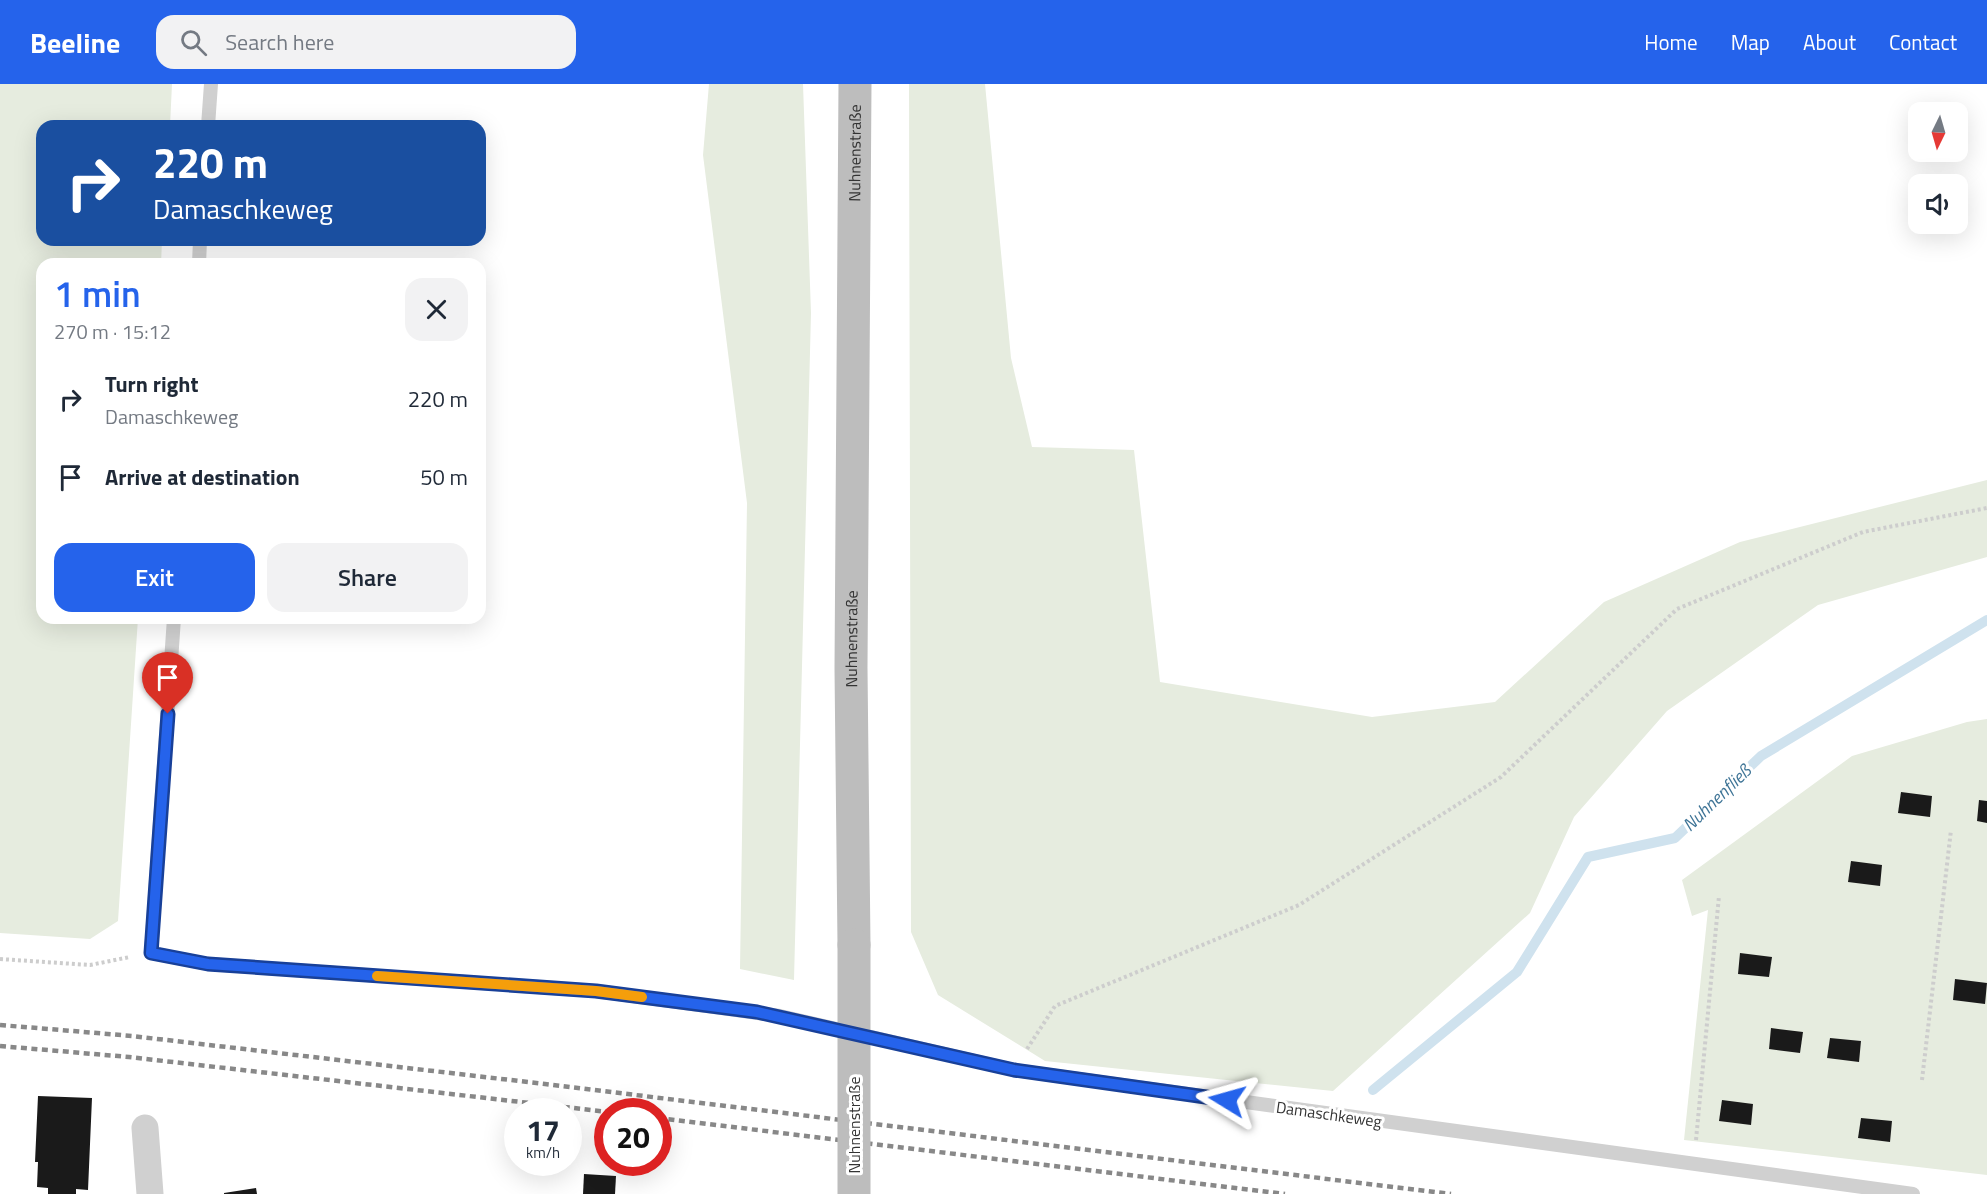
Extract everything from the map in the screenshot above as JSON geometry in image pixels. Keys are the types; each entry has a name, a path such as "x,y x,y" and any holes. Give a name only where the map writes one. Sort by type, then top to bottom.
{"main road":[{"name":"Nuhnenstraße","path":"854,1194 851,668 855,84"}],"street":[{"path":"145,1128 150,1194"}],"lane":[{"path":"208,120 211,84"},
{"path":"151,953 174,624"},
{"name":"Damaschkeweg","path":"151,953 208,964 596,991 757,1012 1014,1070 1913,1194"}],"path":[{"path":"1014,1070 1055,1006 1299,905 1501,777 1677,609 1863,532 1987,508"},
{"path":"1922,1080 1951,830"},
{"path":"1694,1165 1719,896"},
{"path":"0,959 90,965 151,953"}],"shaded area":[{"path":"0,84 172,84 170,120 36,120 36,246 162,246 161,258 36,258 36,624 138,624 118,921 90,939 0,933"},
{"path":"709,84 803,84 811,313 794,980 740,969 747,503 703,155"},
{"path":"909,84 985,84 1011,358 1032,447 1134,450 1160,682 1372,717 1495,702 1604,602 1740,542 1987,480 1987,557 1818,605 1667,711 1574,817 1530,913 1333,1091 1045,1061 938,995 911,932"},
{"path":"1987,719 1987,1175 1684,1140 1708,910 1692,916 1682,880 1852,756 1967,722"}],"building":[{"path":"1901,792 1932,796 1930,817 1898,813"},
{"path":"1979,800 1987,801 1987,823 1977,821"},
{"path":"1851,861 1882,865 1880,886 1848,882"},
{"path":"1740,953 1772,957 1769,977 1738,974"},
{"path":"1955,979 1987,983 1985,1004 1953,1000"},
{"path":"1771,1028 1803,1032 1800,1053 1769,1049"},
{"path":"1830,1038 1861,1041 1859,1062 1827,1058"},
{"path":"38,1096 92,1098 88,1190 76,1189 76,1194 48,1194 48,1188 37,1187 38,1162 35,1162"},
{"path":"1722,1100 1753,1104 1751,1125 1719,1121"},
{"path":"1861,1118 1892,1121 1890,1142 1858,1138"},
{"path":"584,1174 616,1176 615,1194 583,1194"},
{"path":"256,1188 257,1194 224,1194 224,1193"}],"waterway":[{"name":"Nuhnenfließ","path":"1373,1090 1517,972 1588,857 1675,838 1761,756 1987,620"}],"railway":[{"path":"0,1025 132,1036 545,1084 1451,1194"},
{"path":"0,1046 129,1057 594,1110"},
{"path":"672,1120 1285,1194"}],"slow traffic":[{"path":"377,976 596,991 642,997"}],"route":[{"path":"168,714 151,953 208,964 596,991 757,1012 1014,1070 1227,1100"}]}
